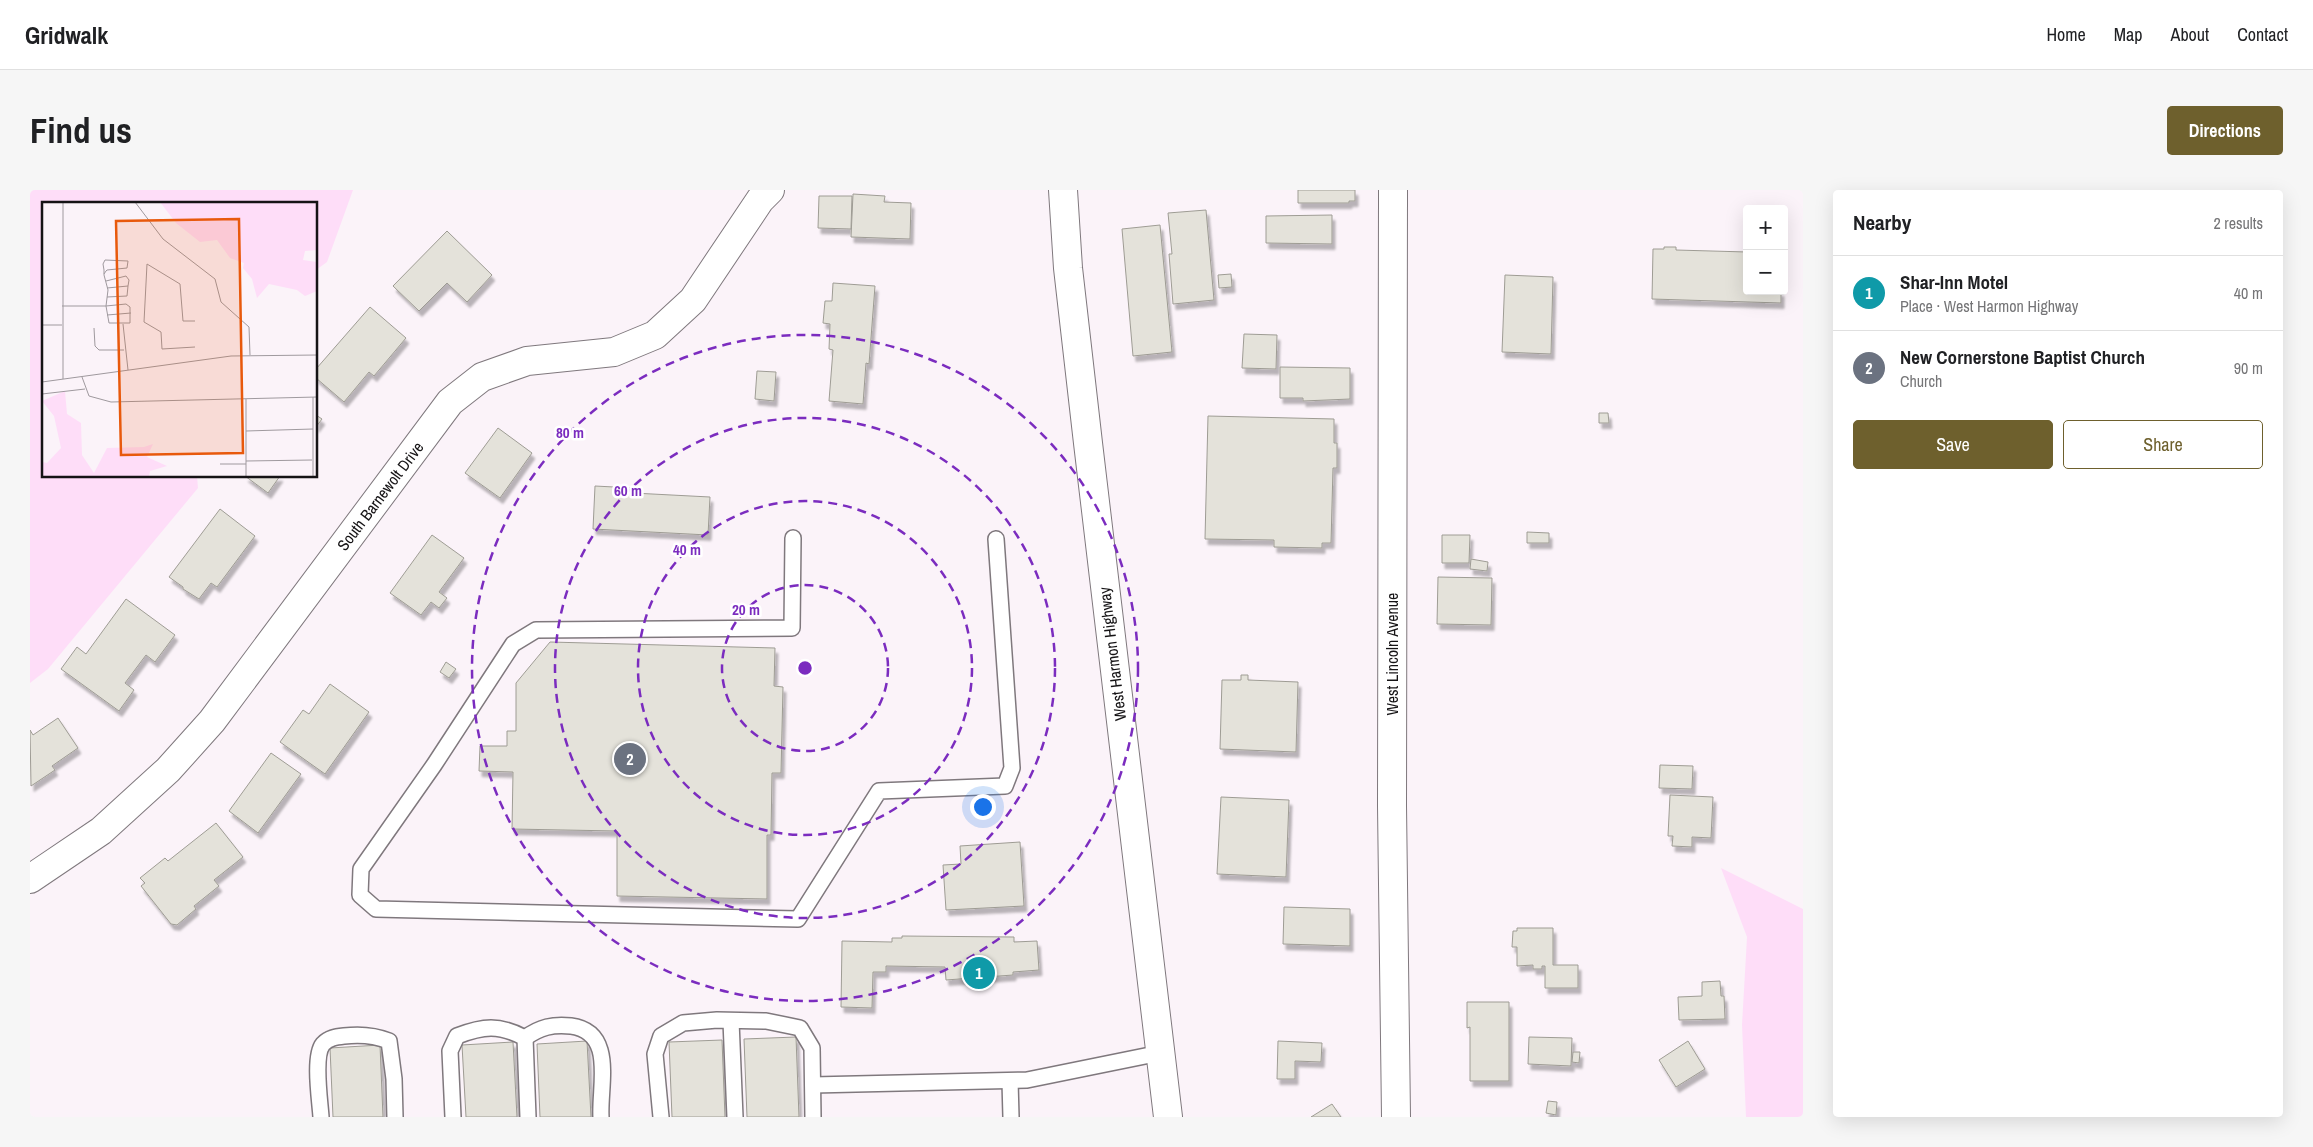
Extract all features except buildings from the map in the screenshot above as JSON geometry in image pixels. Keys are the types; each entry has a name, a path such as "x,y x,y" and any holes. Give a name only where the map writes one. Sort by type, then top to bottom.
{"street":[{"name":"South Barnewolt Drive","path":"30,879 100,831 168,770 212,721 450,402 482,377 527,361 614,352 655,335 693,300 760,200 770,190"},
{"name":"West Harmon Highway","path":"1063,190 1068,268 1168,1117"},
{"name":"West Lincoln Avenue","path":"1393,190 1392,806 1396,1117"}],"lane":[{"path":"793,538 792,628 536,630 513,644 434,765 361,869 360,895 376,909 798,919 879,791 1005,786 1012,768 996,539"},
{"path":"731,1020 735,1117"},
{"path":"661,1117 655,1054 661,1036 683,1023 731,1020 766,1022 800,1028 812,1048 813,1117"},
{"path":"525,1038 537,1030 557,1024 579,1027 594,1035 601,1048 601,1117"},
{"path":"452,1117 450,1051 457,1036 479,1028 508,1029 525,1038"},
{"path":"321,1117 318,1058 322,1046 331,1038 357,1034 376,1036 389,1041 394,1079 395,1117"},
{"path":"525,1038 528,1117"},
{"path":"812,1085 1027,1080 1160,1053"},
{"path":"1010,1081 1011,1117"}],"shaded area":[{"path":"30,190 353,190 327,262 318,269 318,202 42,202 42,478 197,478 198,488 48,669 30,683"},
{"path":"1721,868 1803,909 1803,1117 1746,1117 1742,1025 1747,937"}],"place":[{"name":"New Cornerstone Baptist Church","path":"630,759"},
{"name":"Shar-Inn Motel","path":"979,973"}]}
